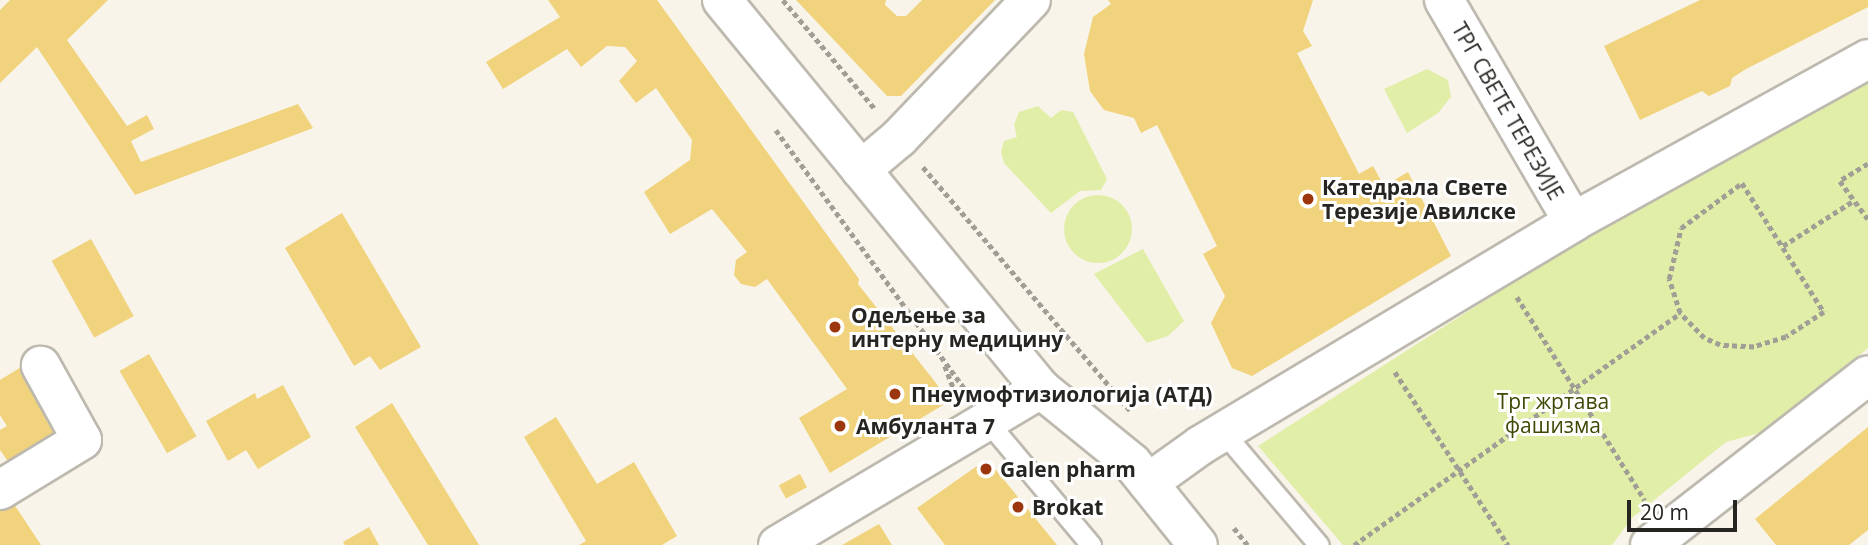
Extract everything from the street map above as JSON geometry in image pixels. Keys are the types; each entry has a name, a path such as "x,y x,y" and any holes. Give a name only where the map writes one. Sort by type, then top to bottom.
{"street":[{"path":"722,0 1041,389 1132,464 1198,545"},
{"path":"861,170 899,138 1031,0"},
{"name":"ТРГ СВЕТЕ ТЕРЕЗИЈЕ","path":"1444,0 1573,222"},
{"path":"1148,483 1223,432 1573,222 1868,59"},
{"path":"0,490 82,440 41,366"},
{"path":"1658,539 1868,375"},
{"path":"778,545 1041,389"}],"lane":[{"path":"987,422 1091,545"},
{"path":"1223,432 1319,545"}],"path":[{"path":"783,0 1135,415"},
{"path":"771,124 987,422"},
{"path":"1868,164 1840,181 1868,219"},
{"path":"1742,183 1783,246 1824,312 1786,337 1754,348 1720,345 1704,338 1681,313 1670,279 1681,228 1742,183"},
{"path":"1783,246 1853,201"},
{"path":"1509,285 1575,384 1658,539"},
{"path":"1354,545 1462,470 1575,384 1681,313"},
{"path":"1389,363 1462,470 1508,545"}],"green space":[{"path":"1427,69 1448,80 1451,97 1438,113 1407,133 1384,89"},
{"name":"Трг жртава фашизма","path":"1868,80 1868,348 1767,431 1726,442 1632,518 1612,545 1343,545 1258,446 1682,174"},
{"path":"1038,106 1051,118 1061,110 1073,112 1107,179 1101,190 1080,191 1051,213 1004,163 1001,152 1004,141 1017,137 1014,125 1019,112"},
{"path":"1098,195 1111,198 1122,205 1129,216 1132,229 1129,242 1122,253 1111,260 1098,263 1085,260 1074,253 1067,242 1064,229 1067,216 1074,205 1085,198"},
{"path":"1143,249 1184,321 1168,336 1147,343 1094,274"}],"building":[{"path":"10,0 108,0 67,40 127,126 147,115 154,129 131,141 141,162 298,104 313,128 135,195 37,47 0,83 0,10"},
{"path":"548,0 657,0 859,279 858,284 943,392 943,405 830,473 799,418 847,389 767,279 755,287 741,284 734,275 736,260 747,252 712,209 670,234 644,192 690,160 692,140 656,88 636,103 619,81 637,61 625,47 607,46 581,67 567,49 503,89 486,62 560,17"},
{"path":"796,0 886,0 885,5 897,16 906,16 922,0 995,0 901,96 887,96"},
{"name":"Катедрала Свете Терезије Авилске","path":"1108,0 1313,0 1303,31 1312,46 1297,53 1359,174 1373,166 1384,186 1408,172 1451,256 1252,376 1232,368 1211,323 1225,296 1203,254 1217,246 1157,125 1141,133 1134,118 1104,110 1090,91 1084,54 1093,17 1111,4"},
{"path":"1700,0 1868,0 1868,7 1746,69 1732,78 1730,86 1709,96 1702,91 1640,120 1604,46"},
{"path":"342,213 421,347 380,370 370,356 354,366 285,248"},
{"path":"91,239 134,316 94,338 52,261"},
{"path":"149,354 197,436 167,453 120,371"},
{"path":"26,364 65,432 12,467 0,450 0,430 7,426 0,415 0,380"},
{"path":"283,385 311,437 258,469 246,450 228,461 206,421 255,393 257,399"},
{"path":"392,403 479,545 428,545 355,427"},
{"path":"556,417 597,484 634,462 677,536 662,545 579,545 586,541 524,437"},
{"path":"1868,427 1868,530 1849,545 1776,545 1755,519"},
{"path":"987,459 1057,545 945,545 917,508"},
{"path":"800,474 807,487 786,499 779,485"},
{"path":"12,501 41,545 0,545 0,508"},
{"path":"879,524 892,545 842,545"},
{"path":"369,527 379,545 345,545 343,542"}],"place":[{"name":"Катедрала Свете Терезије Авилске","path":"1308,199"},
{"name":"Одељење за интерну медицину","path":"835,327"},
{"name":"Пнеумофтизиологија (АТД)","path":"895,394"},
{"name":"Амбуланта 7","path":"840,426"},
{"name":"Galen pharm","path":"986,469"},
{"name":"Brokat","path":"1018,507"}]}
